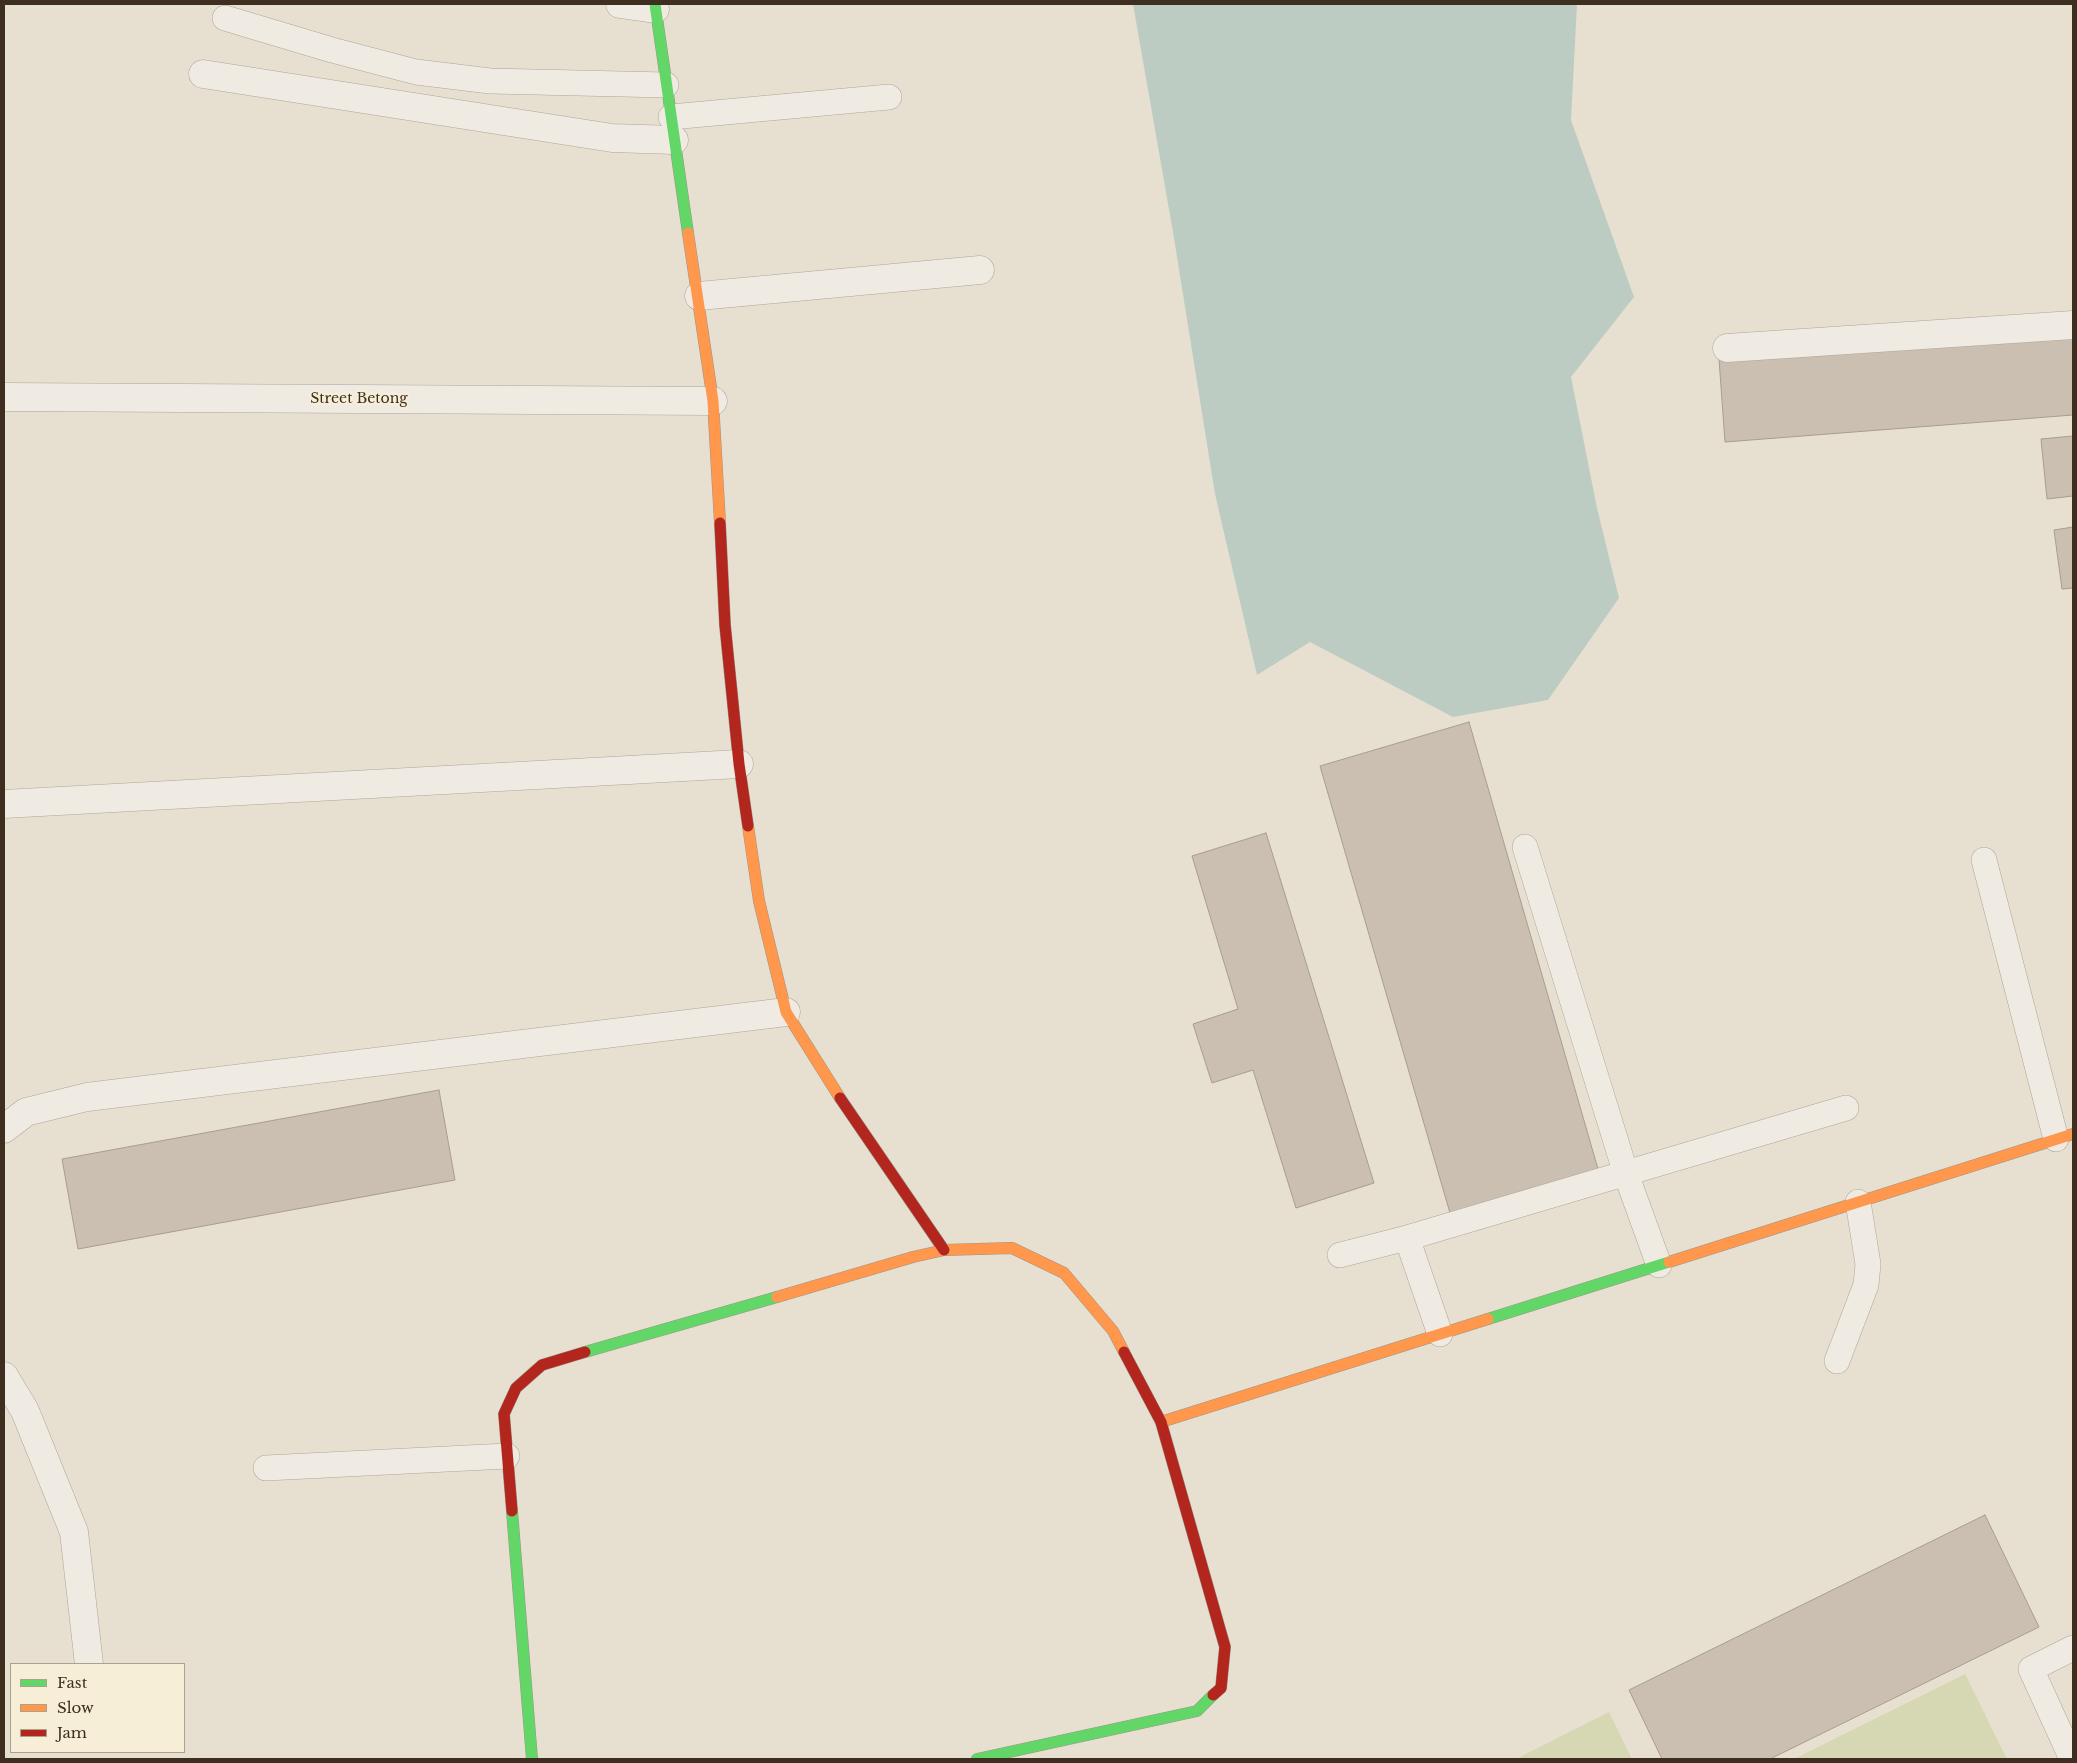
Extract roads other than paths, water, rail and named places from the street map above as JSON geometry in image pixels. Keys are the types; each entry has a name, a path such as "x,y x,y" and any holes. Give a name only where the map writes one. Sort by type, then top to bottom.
{"street":[{"path":"620,4 655,6 713,401 724,625 739,764 759,901 786,1012 860,1129 944,1250"},
{"path":"203,74 612,138 673,129"},
{"path":"699,296 980,270"},
{"path":"1726,348 2073,326"},
{"name":"Street Betong","path":"4,397 713,401"},
{"path":"4,804 739,764"},
{"path":"4,1129 26,1112 87,1097 786,1012"},
{"path":"1162,1422 2065,1137"},
{"path":"532,1759 504,1414 516,1388 542,1365 904,1260 944,1250 1012,1248 1064,1272 1113,1331 1162,1422 1225,1647 1221,1688 1197,1711 977,1759"},
{"path":"4,1376 25,1410 74,1532 89,1663"}],"lane":[{"path":"225,18 332,50 416,72 490,81 666,85"},
{"path":"673,129 889,97"},
{"path":"1526,847 1626,1174 1659,1265"},
{"path":"1984,860 2065,1137"},
{"path":"1340,1255 1406,1238 1846,1108"},
{"path":"1838,1361 1866,1285 1868,1264 1858,1202"},
{"path":"1406,1238 1440,1334"},
{"path":"266,1468 507,1456"},
{"path":"2072,1759 2031,1669 2073,1648"}]}
